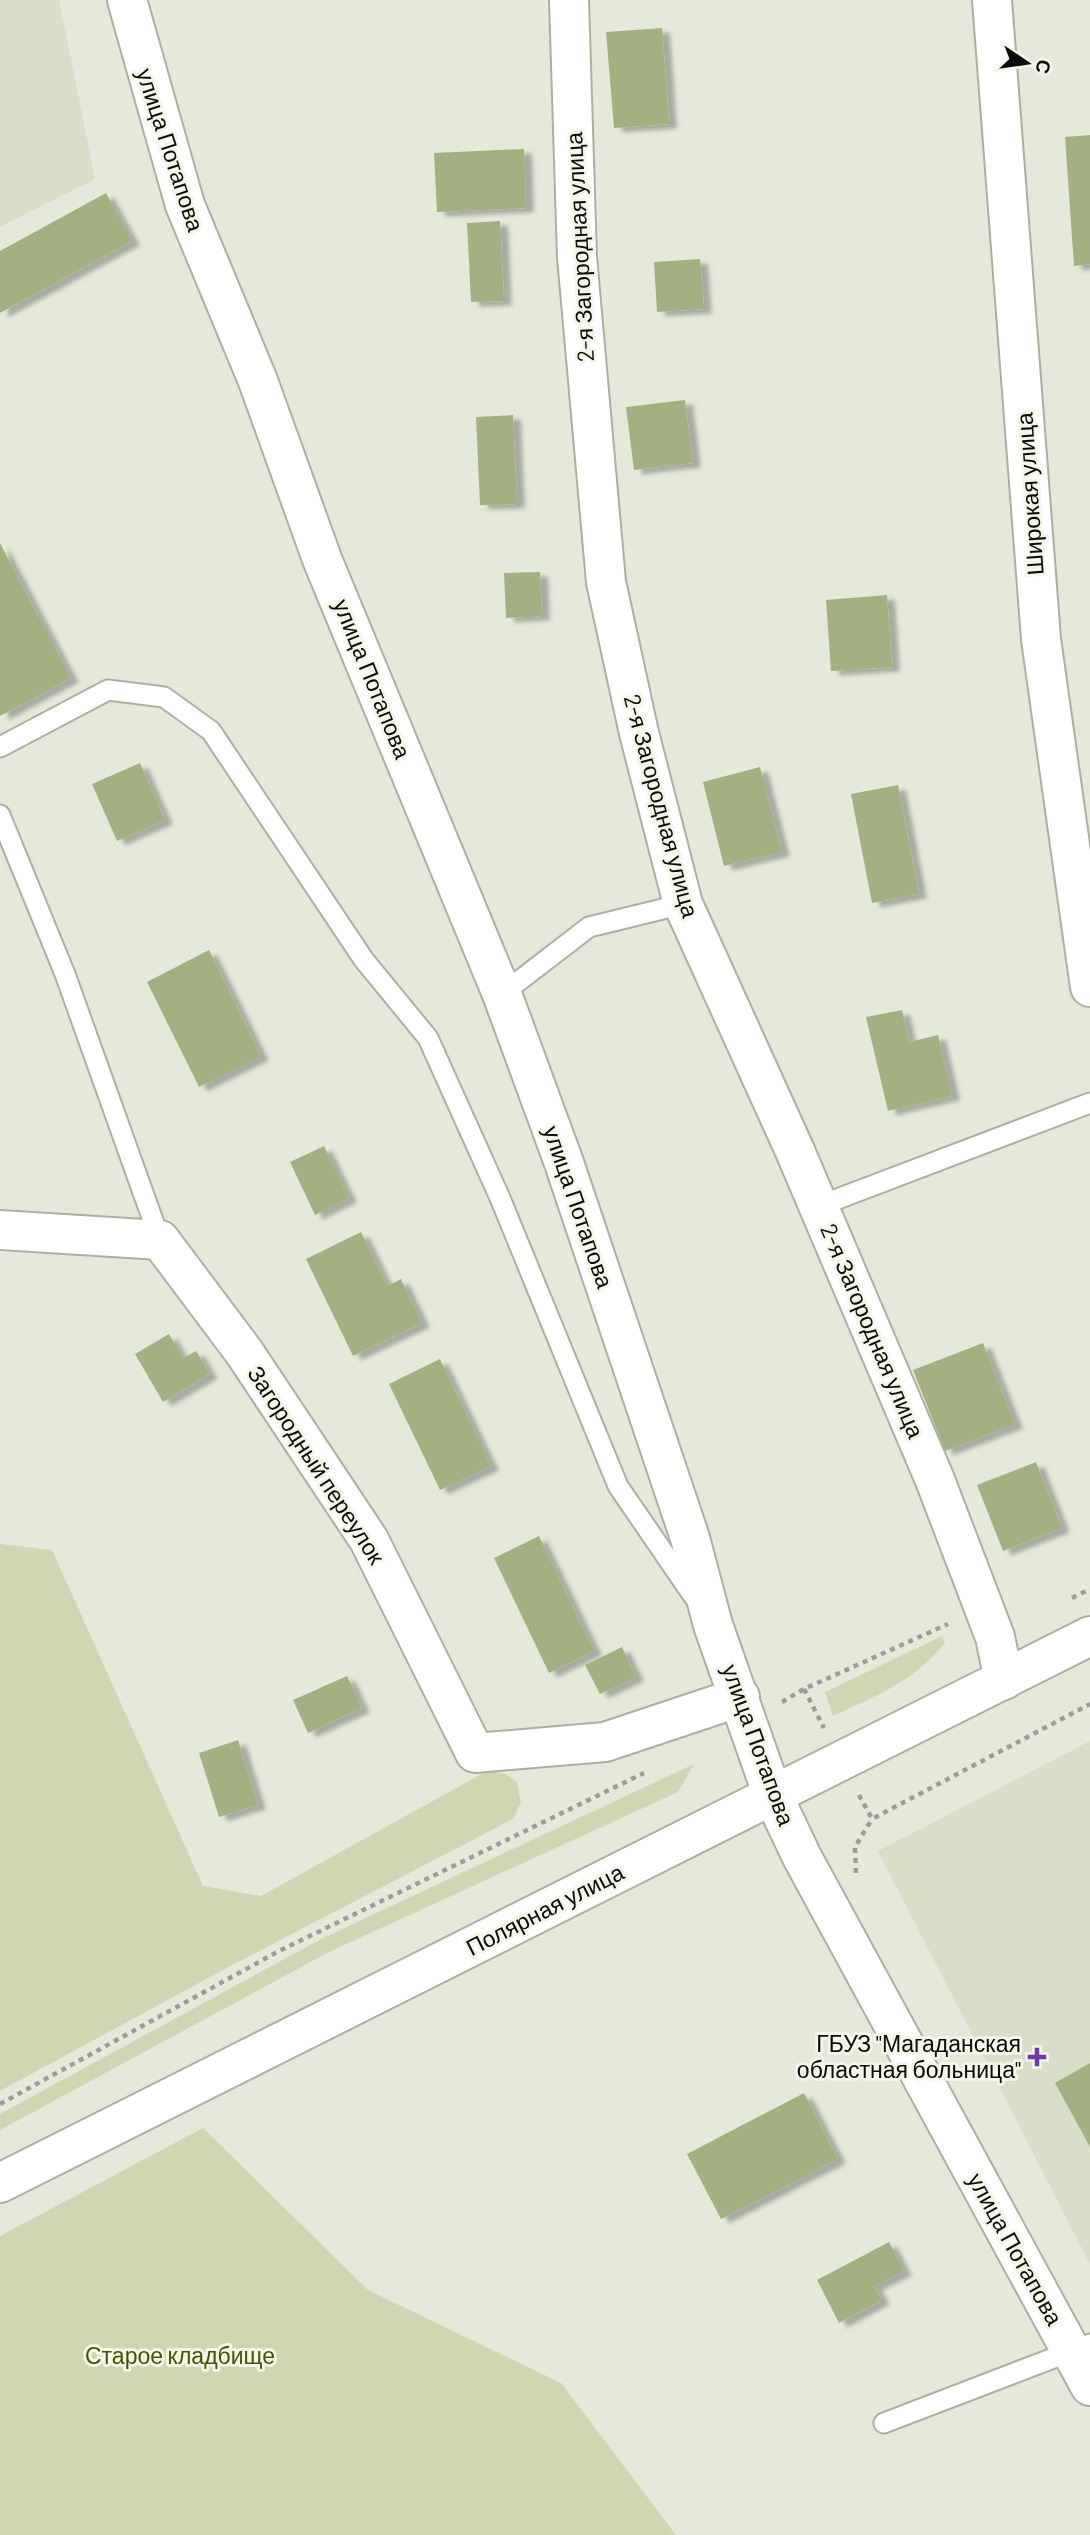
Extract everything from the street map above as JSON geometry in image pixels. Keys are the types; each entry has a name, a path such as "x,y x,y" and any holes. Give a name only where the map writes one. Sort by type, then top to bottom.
{"street":[{"name":"улица Потапова","path":"127,0 185,205 258,381 322,559 502,994 568,1173 690,1538 713,1625 773,1796 802,1857 1081,2348 1090,2386"},
{"name":"2-я Загородная улица","path":"569,0 577,257 606,582 639,733 683,904 819,1206 935,1480 995,1637 1004,1680"},
{"name":"Широкая улица","path":"992,0 1041,639 1090,987"},
{"path":"0,1230 160,1240"},
{"name":"Загородный переулок","path":"160,1240 244,1352 369,1540 475,1753 605,1742 745,1710"},
{"name":"Полярная улица","path":"0,2183 1090,1636"}],"lane":[{"path":"0,747 108,690 164,697 211,731 364,960 428,1038 500,1198 618,1486 713,1625"},
{"path":"0,815 70,987 160,1240"},
{"path":"502,994 589,927 683,904"},
{"path":"819,1206 1090,1103"},
{"path":"884,2423 1081,2348"}],"path":[{"path":"745,1710 804,1689 946,1624 995,1637"},
{"path":"0,2104 279,1951 650,1770"}],"shaded area":[{"path":"0,0 59,0 95,179 0,227"},
{"name":"ГБУЗ \"Магаданская областная больница\"","path":"1090,1741 1090,2264 878,1851"}],"green space":[{"path":"0,1544 52,1550 203,1886 261,1896 487,1771 505,1774 517,1782 521,1803 513,1819 223,1970 0,2091"},
{"path":"942,1636 945,1643 907,1678 833,1716 825,1692"},
{"path":"694,1764 678,1792 329,1952 0,2130 0,2114 321,1939"},
{"name":"Старое кладбище","path":"203,2128 368,2290 561,2383 676,2535 0,2535 0,2236"}],"building":[{"path":"662,28 669,124 614,128 606,32"},
{"path":"1090,135 1090,264 1074,266 1065,137"},
{"path":"524,149 526,208 437,212 434,153"},
{"path":"106,193 132,241 0,313 0,251"},
{"path":"500,221 504,301 471,302 467,223"},
{"path":"700,259 704,309 657,312 654,262"},
{"path":"685,400 693,463 634,470 626,407"},
{"path":"513,415 517,504 480,505 476,417"},
{"path":"0,543 71,678 0,716"},
{"path":"540,572 542,616 506,618 504,573"},
{"path":"887,595 892,667 831,671 826,600"},
{"path":"140,763 165,820 117,841 92,784"},
{"path":"760,767 782,852 724,866 703,782"},
{"path":"898,785 919,894 872,903 851,794"},
{"path":"209,950 261,1056 199,1087 147,982"},
{"path":"902,1010 909,1042 938,1035 952,1096 888,1111 866,1017"},
{"path":"324,1146 349,1198 315,1215 290,1162"},
{"path":"361,1232 387,1286 401,1279 422,1323 353,1356 306,1259"},
{"path":"169,1334 183,1358 196,1351 210,1374 163,1402 135,1354"},
{"path":"983,1343 1015,1424 945,1451 913,1370"},
{"path":"440,1359 491,1466 440,1490 389,1384"},
{"path":"1036,1462 1062,1528 1003,1551 977,1485"},
{"path":"539,1536 594,1651 549,1673 494,1558"},
{"path":"622,1647 636,1677 600,1694 585,1665"},
{"path":"347,1676 362,1708 308,1733 293,1700"},
{"path":"238,1740 258,1805 219,1817 199,1753"},
{"path":"1090,2063 1090,2147 1055,2083"},
{"path":"804,2093 838,2159 721,2219 687,2154"},
{"path":"889,2242 904,2271 874,2286 882,2300 839,2323 817,2280"}],"place":[{"name":"ГБУЗ \"Магаданская областная больница\"","path":"1037,2057"}]}
